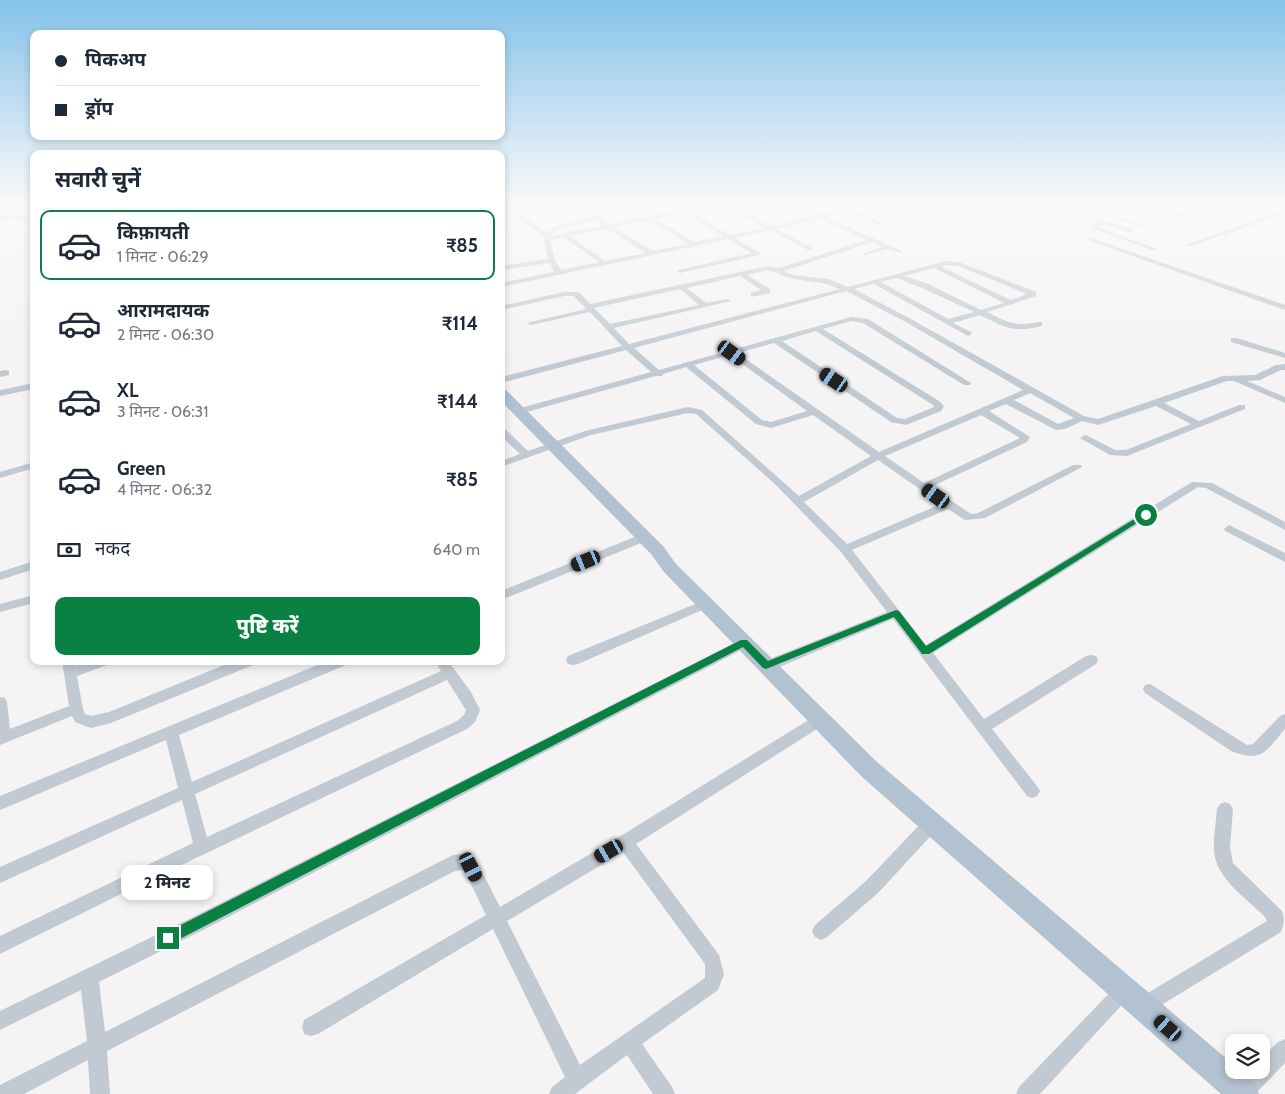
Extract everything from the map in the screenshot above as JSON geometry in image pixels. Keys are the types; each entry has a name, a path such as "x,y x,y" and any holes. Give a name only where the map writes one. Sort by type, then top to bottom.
{"main road":[{"path":"505,396 637,540 658,560 670,568"},
{"path":"505,404 551,446 656,550 670,568 705,604 869,769 1243,1093"}],"street":[{"path":"551,258 559,274"},
{"path":"597,258 605,264"},
{"path":"505,284 634,258"},
{"path":"680,272 740,258"},
{"path":"779,270 816,258"},
{"path":"1143,258 1285,308"},
{"path":"505,267 552,261"},
{"path":"505,379 950,263 959,264 1033,294 1011,303 947,322"},
{"path":"934,266 1011,303"},
{"path":"531,323 768,268 796,277 824,280 848,290 1081,418 1098,422 1232,377 1257,378 1285,367"},
{"path":"741,274 767,291 754,295"},
{"path":"895,277 910,279 924,284 1012,327 1021,328 1039,324"},
{"path":"875,282 968,334"},
{"path":"682,287 705,306"},
{"path":"505,307 570,293 576,294 608,327 659,374"},
{"path":"608,327 727,301"},
{"path":"520,411 852,319 865,321 967,383"},
{"path":"775,340 894,420 906,422 938,409 939,406 936,403 816,328"},
{"path":"1234,340 1285,356"},
{"path":"1246,344 1254,340 1285,348"},
{"path":"732,353 814,412 969,518 982,516 1077,467"},
{"path":"688,366 759,422 771,424 814,412"},
{"path":"1232,377 1285,400"},
{"path":"1,394 30,387"},
{"path":"798,501 878,456 1028,390"},
{"path":"1006,400 1056,427 1062,427 1081,418"},
{"path":"1156,402 1198,424"},
{"path":"1085,438 1113,453 1121,454 1242,407"},
{"path":"505,463 622,424 696,410 798,501 845,549 1032,791"},
{"path":"923,487 1026,438 982,411"},
{"path":"505,434 526,455"},
{"path":"0,476 30,466"},
{"path":"925,652 1196,484 1208,486 1283,523"},
{"path":"845,549 948,505"},
{"path":"1229,529 1285,558"},
{"path":"505,594 637,540"},
{"path":"0,576 30,567"},
{"path":"0,608 30,600"},
{"path":"572,660 705,604"},
{"path":"766,666 896,613"},
{"path":"0,1021 199,923 744,643"},
{"path":"983,727 1091,660"},
{"path":"69,667 76,709 80,718 91,722 111,717 238,665"},
{"path":"0,804 331,665"},
{"path":"0,874 186,791 445,667 466,696 473,710 470,718 462,726 202,847 0,945"},
{"path":"1150,689 1236,747 1247,751 1257,750 1285,720"},
{"path":"0,702 2,738 76,709"},
{"path":"310,1027 496,916 625,842 820,720"},
{"path":"171,732 202,847"},
{"path":"1144,1007 1275,926 1276,917 1223,862 1225,809"},
{"path":"820,931 872,887 932,823"},
{"path":"559,1094 712,984 715,974 712,960 625,842"},
{"path":"3,1094 453,863 465,862 471,867 577,1080"},
{"path":"89,977 97,1046 100,1094"},
{"path":"1026,1094 1124,990"},
{"path":"629,1042 665,1094"},
{"path":"1243,1093 1285,1049"}],"route":[{"path":"168,938 744,643 766,666 896,613 925,652 1146,515"}]}
